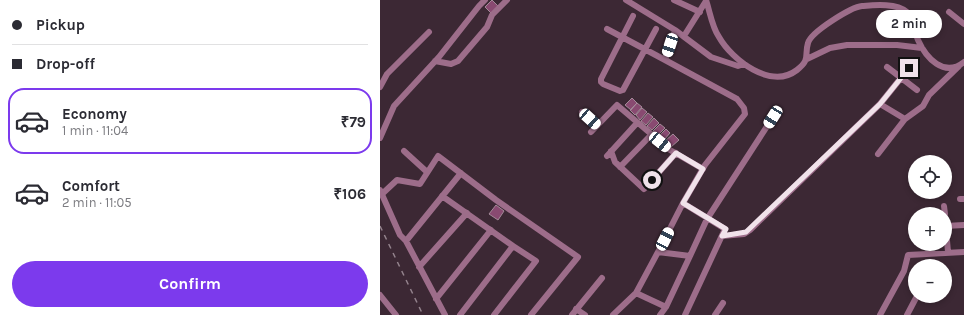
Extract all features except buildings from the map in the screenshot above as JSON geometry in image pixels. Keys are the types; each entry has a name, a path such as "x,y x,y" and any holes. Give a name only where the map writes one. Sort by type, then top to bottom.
{"street":[{"path":"380,138 394,106 435,61 485,0"},
{"path":"435,61 451,64 458,61 487,27 492,15 507,0"},
{"path":"626,0 684,36 711,57 738,66 744,64"},
{"path":"674,0 700,12"},
{"path":"872,0 880,6"},
{"path":"684,36 706,1"},
{"path":"706,1 718,35 725,47 737,60 771,77 790,74 798,69 807,59 830,48 847,46 897,45 922,48"},
{"path":"807,59 808,42 816,32 860,6 890,5 907,12 913,22 917,39 924,52 938,65 946,68 962,64"},
{"path":"949,12 964,24"},
{"path":"632,16 601,79 603,84 620,92 623,91 656,29"},
{"path":"607,29 737,99 744,108 745,114 703,169 683,203 636,293 613,315"},
{"path":"665,60 675,30"},
{"path":"380,87 387,74 429,32"},
{"path":"878,154 905,119 923,106 929,95 962,64"},
{"path":"887,67 917,90"},
{"path":"722,236 744,234 750,230 880,104 909,68"},
{"path":"880,104 905,119"},
{"path":"591,132 617,106 670,150 703,169"},
{"path":"582,112 597,126"},
{"path":"660,315 666,308 707,219 773,117"},
{"path":"637,122 609,153 615,162 644,189 676,153"},
{"path":"620,166 651,135"},
{"path":"404,151 427,172"},
{"path":"445,315 406,241 400,235 381,192 397,180 420,184 438,156 496,200 578,257 531,315"},
{"path":"406,241 461,173"},
{"path":"442,196 536,261 494,315"},
{"path":"683,203 707,219 726,229 685,315"},
{"path":"419,267 467,213"},
{"path":"952,226 964,225"},
{"path":"436,299 491,230"},
{"path":"460,315 513,246"},
{"path":"658,252 690,256"},
{"path":"880,315 904,271 908,254 964,252"},
{"path":"572,315 602,278"},
{"path":"636,293 666,308"},
{"path":"380,295 396,315"},
{"path":"715,315 722,303"},
{"path":"907,315 913,303"},
{"path":"576,309 585,315"}],"railway":[{"path":"380,226 423,315"}],"route":[{"path":"652,180 676,153 703,169 683,203 707,219 726,229 722,236 744,234 750,230 880,104 909,68"}]}
